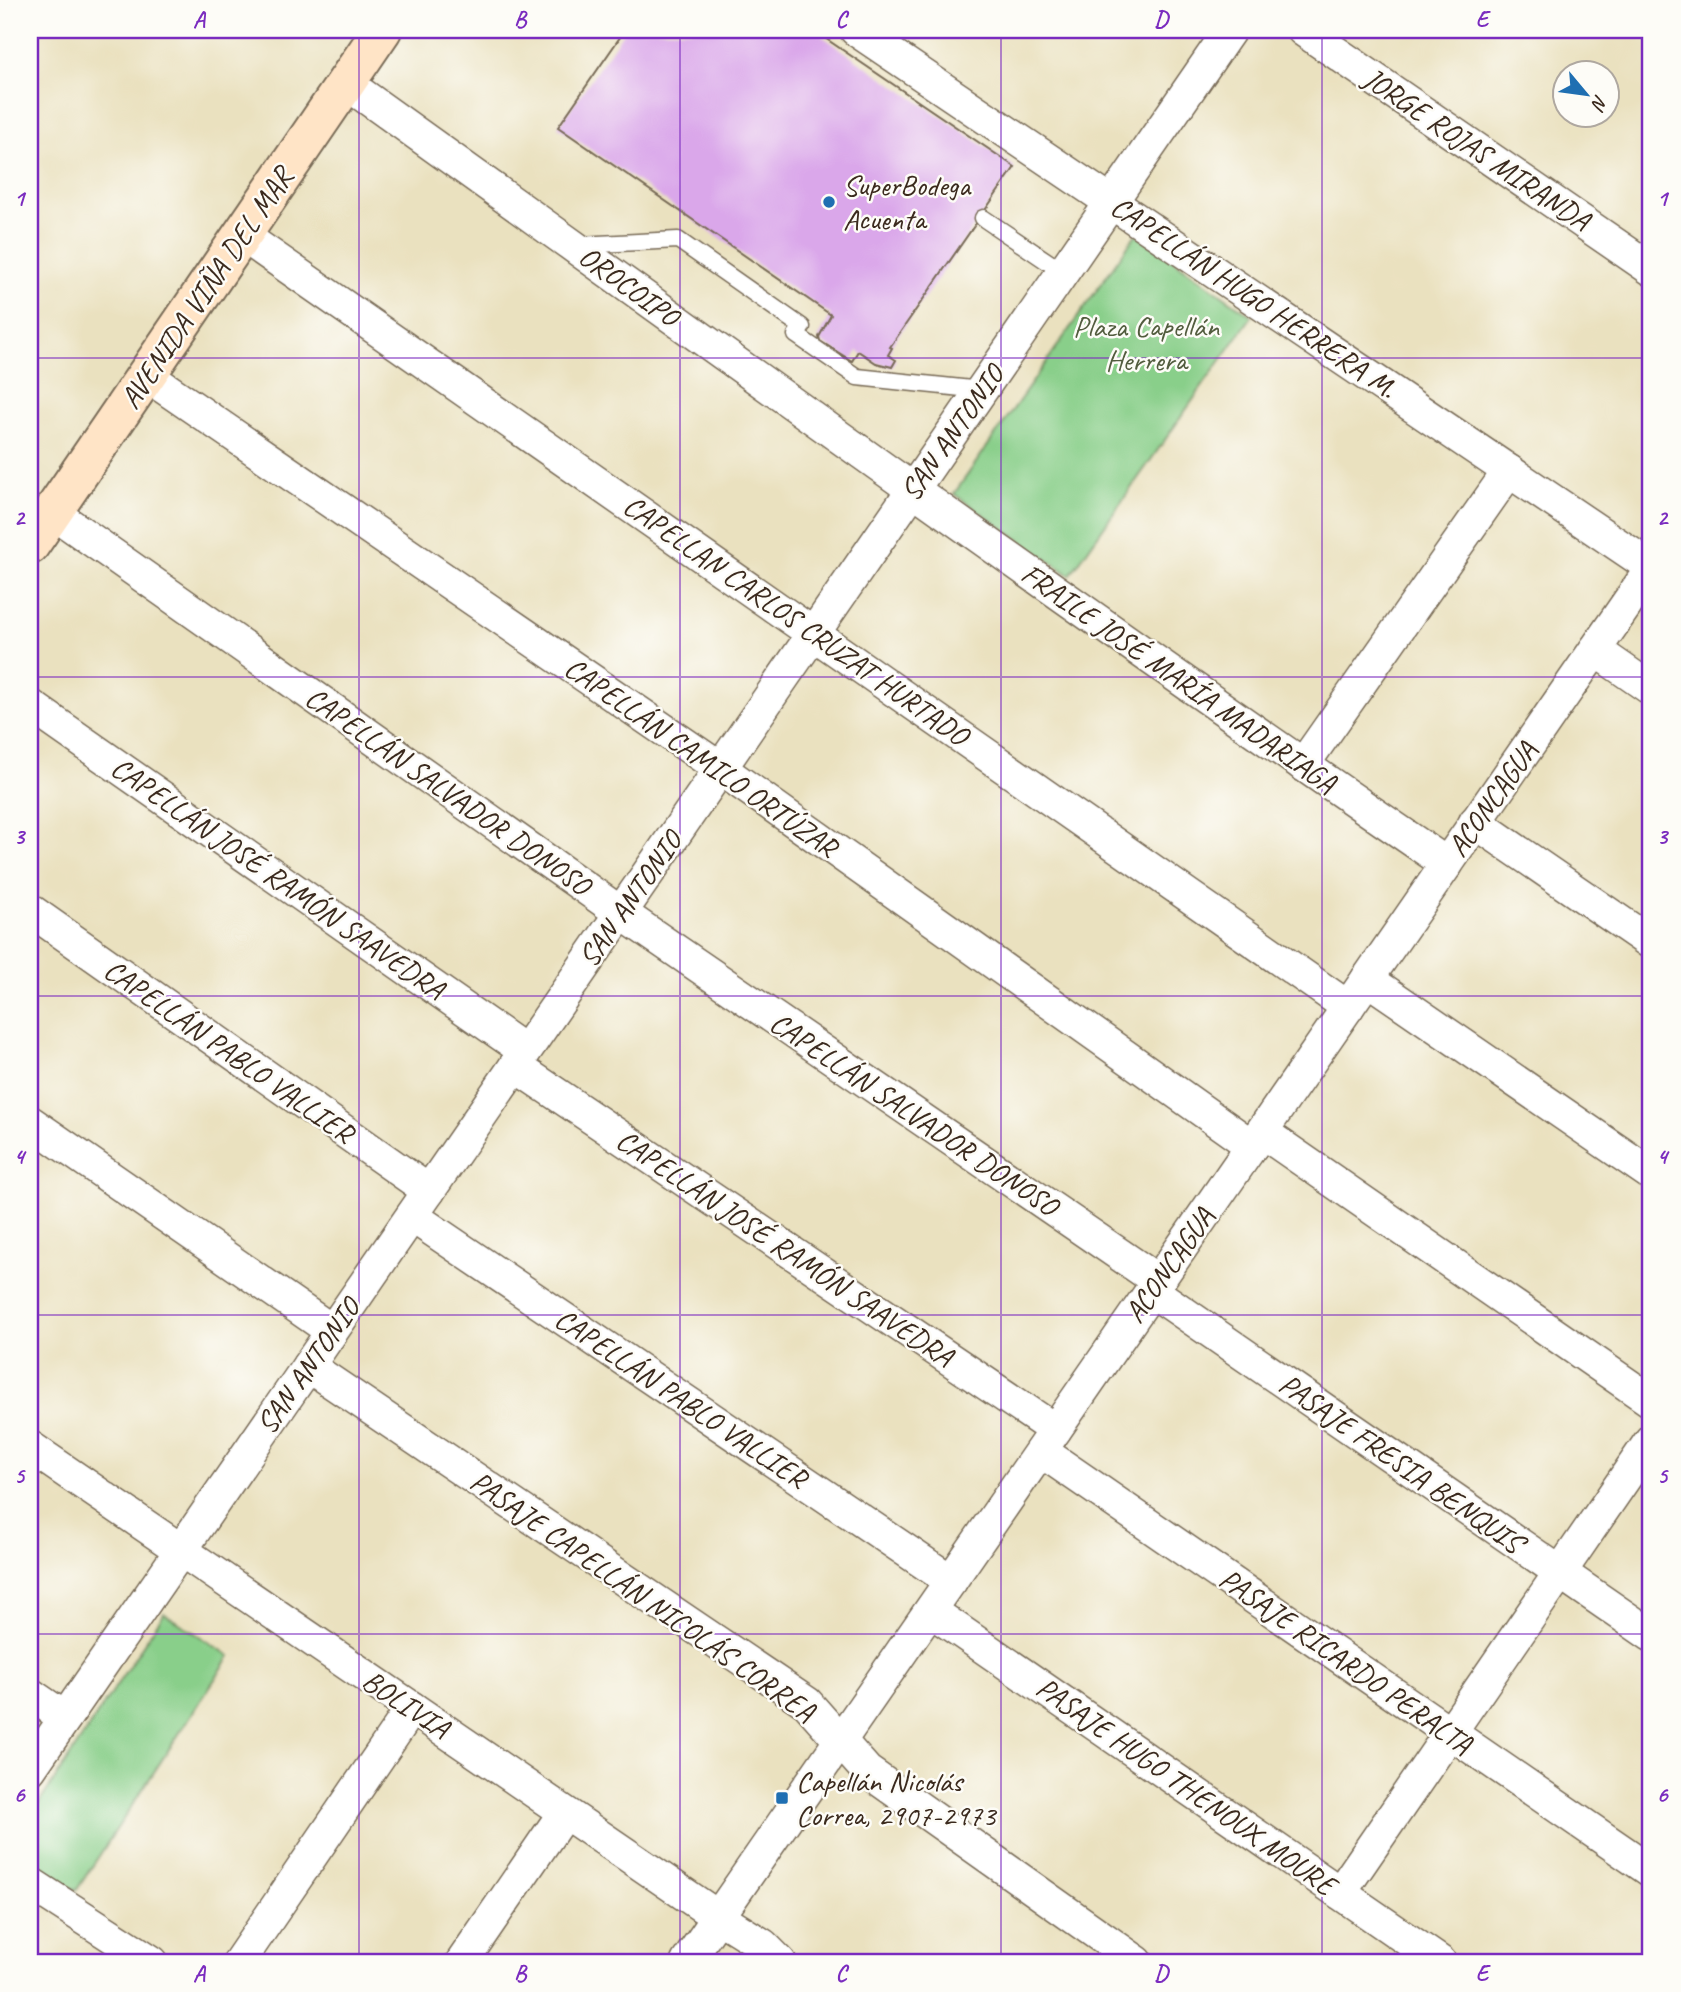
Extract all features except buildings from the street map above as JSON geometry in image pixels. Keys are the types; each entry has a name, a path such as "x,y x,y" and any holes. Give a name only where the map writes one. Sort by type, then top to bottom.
{"main road":[{"name":"AVENIDA VIÑA DEL MAR","path":"30,545 382,30"}],"street":[{"name":"CAPELLÁN HUGO HERRERA M.","path":"856,30 1651,568"},
{"name":"SAN ANTONIO","path":"30,1769 1230,30"},
{"name":"JORGE ROJAS MIRANDA","path":"1303,30 1651,269"},
{"name":"OROCOIPO","path":"346,83 913,490"},
{"name":"CAPELLAN CARLOS CRUZAT HURTADO","path":"242,235 1348,1007"},
{"name":"CAPELLÁN CAMILO ORTÚZAR","path":"146,375 1257,1139 1651,1401"},
{"path":"1303,765 1509,471"},
{"name":"FRAILE JOSÉ MARÍA MADARIAGA","path":"913,490 1447,864"},
{"name":"CAPELLÁN SALVADOR DONOSO","path":"52,512 1155,1286"},
{"name":"ACONCAGUA","path":"687,1962 1651,568"},
{"path":"1595,650 1651,689"},
{"name":"CAPELLÁN JOSÉ RAMÓN SAAVEDRA","path":"30,705 1048,1441"},
{"path":"1475,822 1651,943"},
{"name":"CAPELLÁN PABLO VALLIER","path":"30,910 420,1203 951,1581"},
{"path":"1367,979 1651,1174"},
{"path":"30,1122 332,1331"},
{"name":"PASAJE FRESIA BENQUIS","path":"1155,1286 1651,1634"},
{"name":"PASAJE CAPELLÁN NICOLÁS CORREA","path":"308,1366 807,1703 867,1771 1137,1962"},
{"path":"1340,1893 1651,1440"},
{"name":"PASAJE RICARDO PERALTA","path":"1048,1441 1450,1733 1651,1871"},
{"name":"BOLIVIA","path":"30,1447 718,1917 763,1945 780,1962"},
{"name":"PASAJE HUGO THENOUX MOURE","path":"931,1611 1440,1962"},
{"path":"30,1694 65,1718"},
{"path":"239,1962 412,1708"},
{"path":"462,1962 565,1813"},
{"path":"30,1883 152,1962"}],"lane":[{"path":"983,218 1063,272"},
{"path":"573,246 678,240 802,327 796,335 857,377 981,390"}],"green space":[{"name":"Plaza Capellán Herrera","path":"1136,234 1252,316 1070,575 954,494"},
{"path":"164,1613 230,1656 76,1891 30,1860 30,1817"}],"place":[{"name":"SuperBodega Acuenta","path":"829,202"},
{"name":"Capellán Nicolás Correa, 2907-2973","path":"782,1798"}]}
